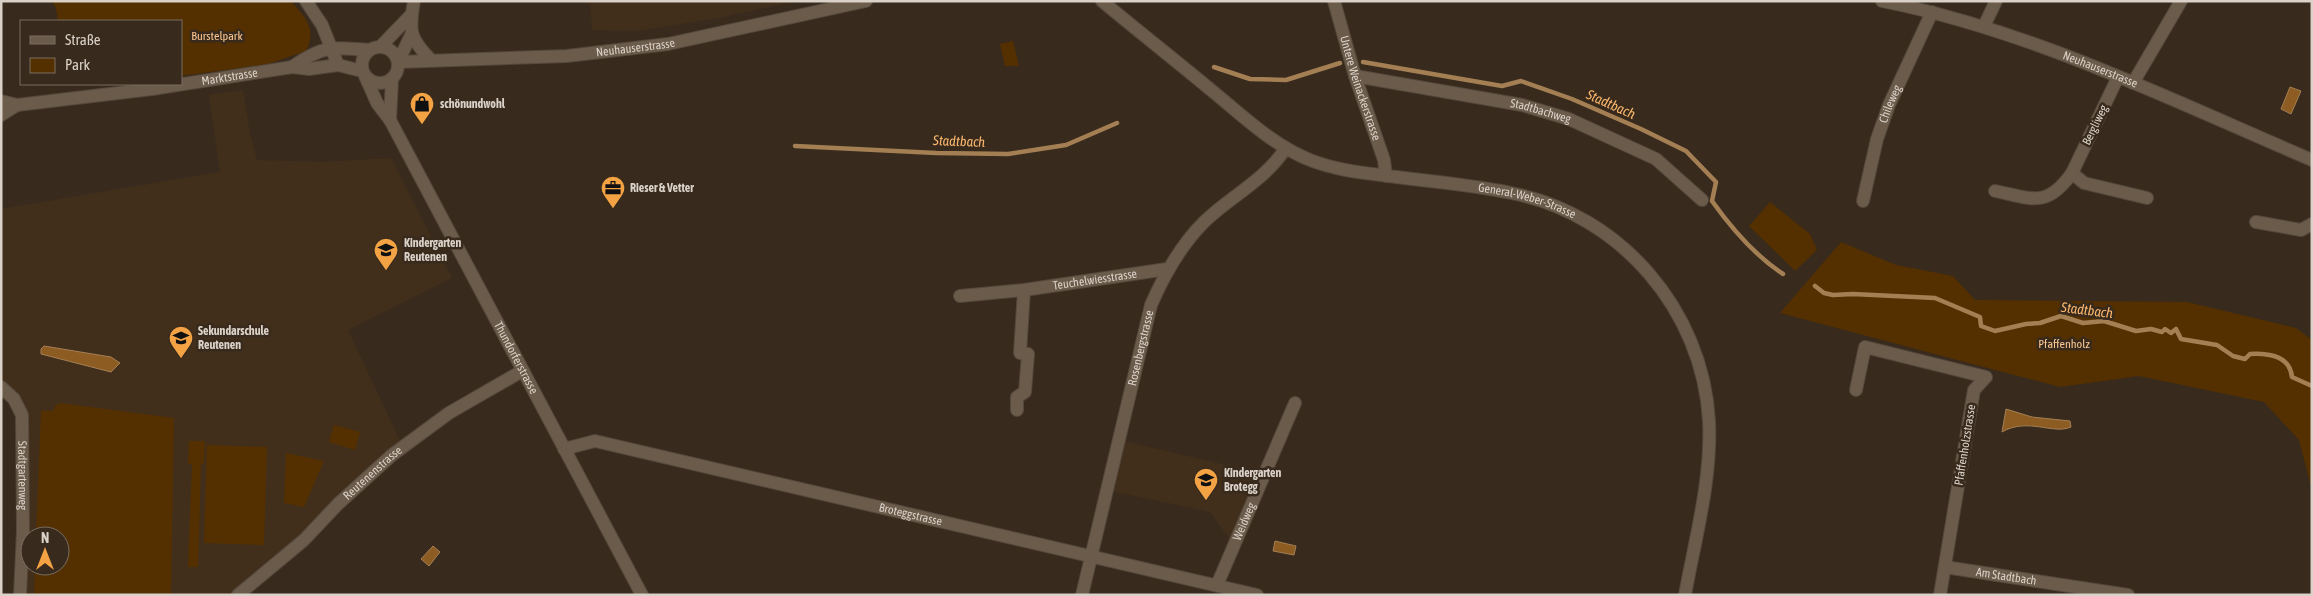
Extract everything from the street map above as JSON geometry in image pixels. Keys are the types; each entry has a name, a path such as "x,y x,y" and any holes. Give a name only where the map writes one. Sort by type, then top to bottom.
{"street":[{"path":"306,1 322,25 338,65"},
{"path":"390,120 392,79 411,35 411,14 414,1"},
{"name":"Neuhauserstrasse","path":"398,62 430,59 567,56 668,44 866,1"},
{"name":"General-Weber-Strasse","path":"1102,1 1261,131 1286,148 1330,167 1513,193 1559,207 1607,234 1649,271 1664,290 1685,328 1705,380 1709,422 1703,496 1690,594"},
{"name":"Untere Weinackerstrasse","path":"1334,1 1355,76 1384,160 1386,176"},
{"name":"Neuhauserstrasse","path":"1882,1 1984,26 2058,51 2312,160"},
{"path":"1984,26 1996,1"},
{"path":"2133,83 2181,1"},
{"name":"Chileweg","path":"1863,201 1877,140 1889,105 1932,12"},
{"path":"392,79 381,84 375,83 364,74 362,59 411,14"},
{"path":"411,35 430,59"},
{"name":"Marktstrasse","path":"292,68 312,54 331,48 374,48"},
{"path":"374,48 392,51 398,62"},
{"name":"Marktstrasse","path":"182,84 292,68 309,69 338,65 364,74"},
{"name":"Thundorferstrasse","path":"364,74 377,102 390,120 642,595"},
{"name":"Stadtbachweg","path":"1355,76 1522,105 1569,119 1656,159 1702,200"},
{"name":"Bergliweg","path":"1995,191 2031,199 2048,198 2062,187 2072,172 2118,77"},
{"name":"Marktstrasse","path":"1,101 18,105 91,94 179,85"},
{"name":"Marktstrasse","path":"1,115 18,105"},
{"name":"Rosenbergstrasse","path":"1082,595 1151,305 1166,269 1204,222 1260,179 1275,164 1286,148"},
{"path":"2072,172 2084,183 2147,198"},
{"path":"2256,222 2301,230 2312,224"},
{"name":"Teuchelwiesstrasse","path":"960,296 1024,290 1166,269"},
{"path":"1016,410 1017,397 1025,392 1028,354 1020,354 1024,290"},
{"name":"Pfaffenholzstrasse","path":"1856,390 1865,347 1986,378 1974,390 1940,595"},
{"name":"Reutenenstrasse","path":"238,595 304,540 352,491 392,455 449,413 522,371"},
{"name":"Stadtgartenweg","path":"1,387 14,399 22,415 23,531 20,595"},
{"name":"Weidweg","path":"1217,585 1295,403"},
{"name":"Broteggstrasse","path":"564,449 595,441 1258,595"},
{"name":"Am Stadtbach","path":"1945,567 2128,595"}],"shaded area":[{"path":"590,1 796,1 718,18 638,31 592,30"},
{"path":"2290,87 2301,91 2291,114 2281,109"},
{"name":"Sekundarschule Reutenen","path":"243,90 250,133 257,160 323,162 391,158 452,278 348,330 403,447 238,595 20,595 20,576 70,576 70,526 22,526 24,432 1,387 1,209 220,172 209,95"},
{"path":"44,346 111,357 120,363 111,372 41,354 41,349"},
{"path":"2006,409 2032,417 2070,421 2071,427 2056,429 2021,426 2002,432"},
{"name":"Kindergarten Brotegg","path":"1119,440 1265,474 1231,541 1210,512 1107,490"},
{"path":"1275,541 1296,546 1294,555 1273,551"},
{"path":"433,546 440,552 429,566 421,559"}],"green space":[{"name":"Burstelpark","path":"52,1 291,1 305,18 310,30 310,36 306,51 268,64 182,76 182,20 58,20 56,8"},
{"path":"1013,41 1019,66 1005,66 1000,44"},
{"path":"1770,202 1810,234 1817,250 1795,271 1749,226"},
{"name":"Pfaffenholz","path":"1841,242 1896,265 1953,276 1975,300 2187,302 2296,328 2312,340 2312,490 2299,440 2264,402 2139,376 2060,387 1780,313"},
{"path":"60,403 174,418 171,595 34,595 35,576 70,576 70,526 36,526 41,411 53,411 55,406"},
{"path":"334,425 360,432 355,450 329,442"},
{"path":"189,441 205,441 204,463 201,464 198,567 188,567 192,464 188,464"},
{"path":"207,445 267,447 264,545 204,543"},
{"path":"286,453 324,461 304,507 284,503"}],"waterway":[{"name":"Stadtbach","path":"1363,62 1502,86 1521,81 1572,99 1686,151 1716,182 1712,201 1727,222 1762,259 1783,274"},
{"name":"Stadtbach","path":"1214,67 1250,79 1286,80 1340,63"},
{"name":"Stadtbach","path":"795,146 936,153 1008,154 1066,145 1117,123"},
{"name":"Stadtbach","path":"1815,286 1824,293 1833,295 1853,294 1935,298 1980,317 1981,326 1995,331 2040,323 2061,316 2083,323 2104,321 2136,331 2151,329 2162,332 2165,329 2171,333 2176,329 2181,339 2217,345 2233,356 2245,359 2250,354 2277,357 2287,364 2292,377 2312,386"}],"place":[{"name":"schönundwohl","path":"422,125"},
{"name":"Rieser & Vetter","path":"613,209"},
{"name":"Kindergarten Reutenen","path":"386,271"},
{"name":"Sekundarschule Reutenen","path":"181,359"},
{"name":"Kindergarten Brotegg","path":"1206,501"}]}
